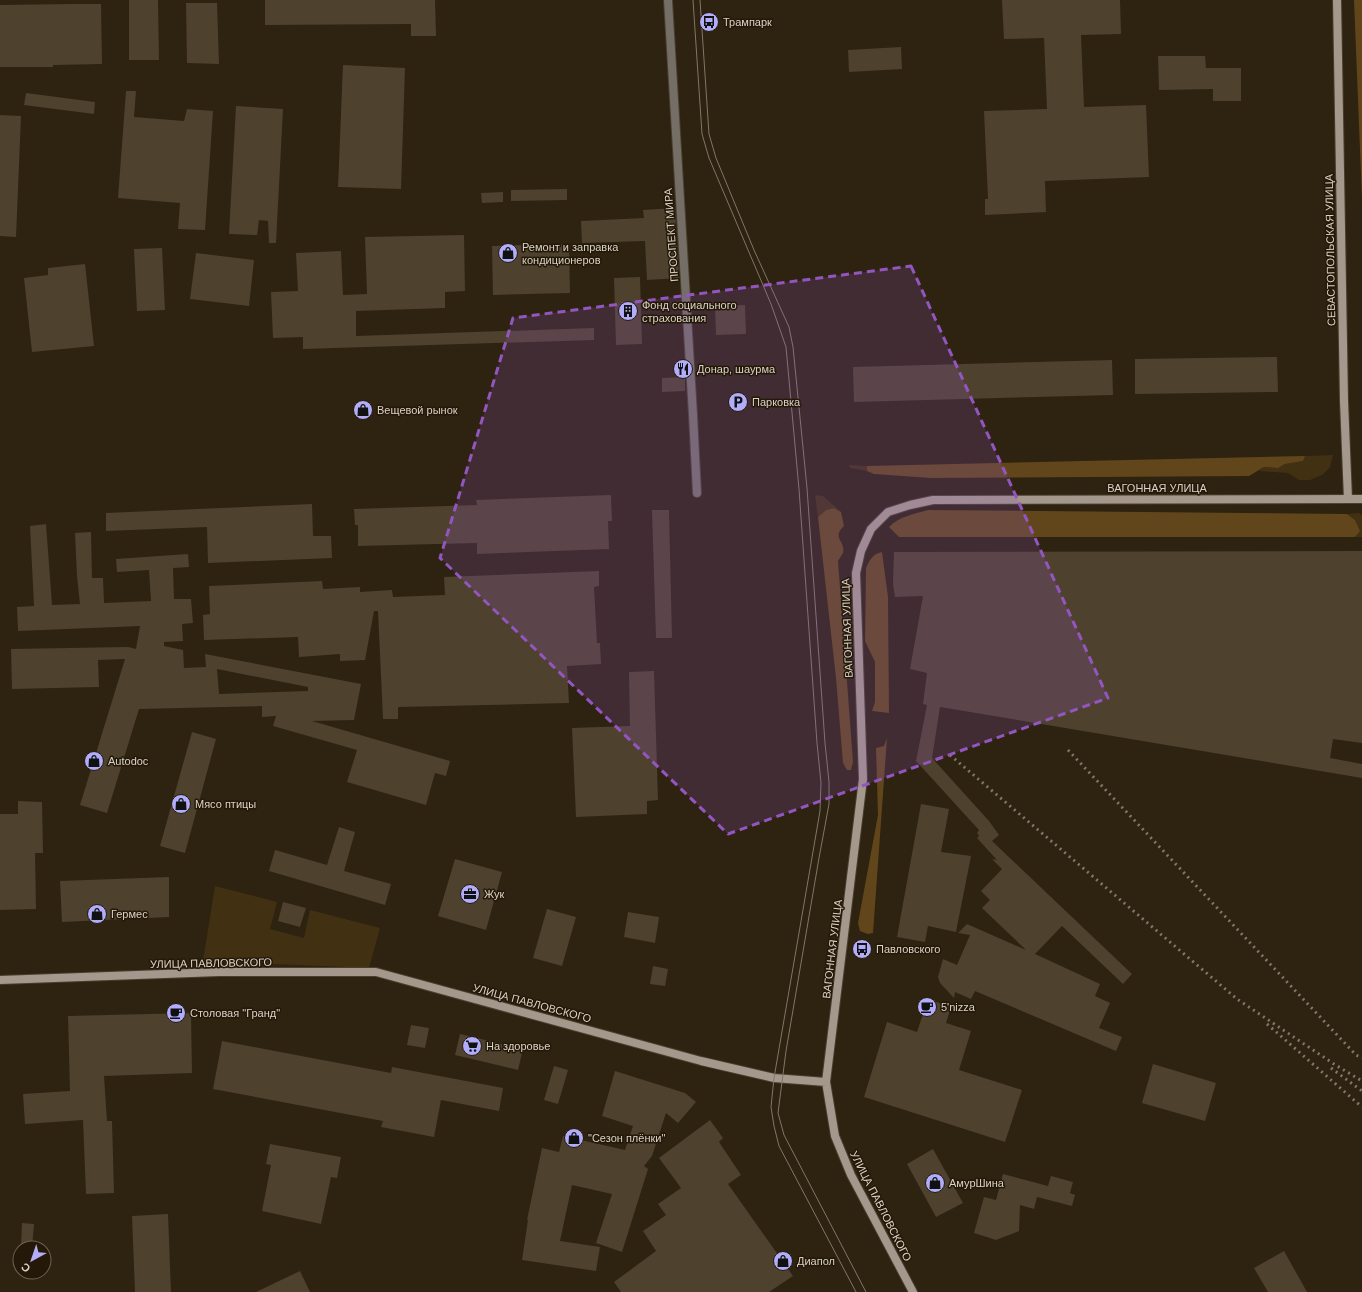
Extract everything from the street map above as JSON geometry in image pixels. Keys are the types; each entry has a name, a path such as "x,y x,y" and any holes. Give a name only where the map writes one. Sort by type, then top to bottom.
{"street":[{"name":"ПРОСПЕКТ МИРА","path":"668,0 697,493"},
{"name":"СЕВАСТОПОЛЬСКАЯ УЛИЦА","path":"1337,0 1344,401 1348,499"},
{"name":"ВАГОННАЯ УЛИЦА","path":"826,1082 863,779 856,573 861,551 871,530 888,512 910,504 933,500 1362,498"},
{"name":"УЛИЦА ПАВЛОВСКОГО","path":"0,980 219,972 376,972 701,1061 774,1078 826,1082 836,1136 851,1175 913,1292"}],"highlighted area":[{"path":"911,266 1108,698 728,834 440,558 513,318"}],"shaded area":[{"path":"1354,0 1362,0 1362,199"},
{"path":"1333,455 1330,467 1322,475 1310,480 1299,480 1288,473 1259,471 1264,467 1278,468 1285,464 1303,461 1305,456"},
{"path":"1305,456 1303,461 1285,464 1278,468 1264,467 1249,476 931,478 874,474 867,471 867,466"},
{"path":"849,465 867,466 867,471 850,468"},
{"path":"815,495 823,496 841,512 834,508 826,510 818,517"},
{"path":"834,508 841,512 844,526 840,530 839,534 843,545 843,553 838,561 853,762 851,770 847,770 843,763 836,678 818,517 826,510"},
{"path":"928,510 1347,514 1355,520 1360,531 1355,537 899,537 889,527 902,518"},
{"path":"1359,513 1362,515 1362,537 1355,537 1359,531 1355,520 1347,514"},
{"path":"882,552 888,597 889,713 872,711 875,702 875,662 865,641 866,568 872,557"},
{"path":"887,738 873,933 868,934 860,931 858,923 878,815 876,748 884,746"},
{"path":"215,886 277,902 270,929 304,938 310,910 380,928 369,968 203,961"}],"building":[{"path":"129,0 158,0 159,60 129,60"},
{"path":"265,0 435,0 436,36 411,36 411,24 265,25"},
{"path":"1002,0 1120,0 1121,34 1081,35 1084,107 1146,105 1149,177 1045,181 1046,212 985,215 985,199 988,199 984,111 1047,109 1044,38 1004,39"},
{"path":"186,3 217,3 219,64 187,63"},
{"path":"101,4 102,64 53,65 53,67 0,67 0,5"},
{"path":"901,47 902,69 849,72 848,50"},
{"path":"1158,56 1205,56 1206,68 1241,68 1241,101 1213,101 1213,89 1159,90"},
{"path":"343,65 405,68 401,189 338,187"},
{"path":"126,91 136,91 134,117 184,121 187,109 213,111 205,230 178,229 180,203 118,198"},
{"path":"26,93 95,102 94,114 24,105"},
{"path":"236,106 283,109 276,243 269,243 268,221 259,220 257,235 229,234"},
{"path":"0,115 21,116 16,237 0,236"},
{"path":"567,189 567,200 511,201 511,190"},
{"path":"503,192 503,202 482,203 481,193"},
{"path":"675,208 679,278 647,280 645,241 582,243 581,221 644,218 643,210"},
{"path":"464,235 465,291 445,292 445,308 356,311 356,336 594,328 594,340 303,349 303,337 273,338 271,292 298,291 296,253 341,251 343,295 367,294 365,237"},
{"path":"569,244 570,293 493,295 492,246"},
{"path":"162,248 165,310 137,311 134,249"},
{"path":"196,253 254,260 249,306 190,299"},
{"path":"85,264 94,346 32,352 24,278 48,275 48,268"},
{"name":"Фонд социального страхования","path":"640,277 642,344 616,345 614,278"},
{"path":"745,305 746,334 716,335 715,306"},
{"path":"1277,357 1278,392 1135,394 1135,359"},
{"path":"1112,360 1113,395 854,402 853,367"},
{"path":"685,377 685,391 662,392 662,378"},
{"path":"611,495 612,521 608,521 609,549 477,554 477,543 358,546 358,525 355,525 354,509 477,505 476,500"},
{"path":"312,504 313,536 331,536 332,558 208,563 207,527 106,531 106,513"},
{"path":"652,510 669,510 672,638 656,638"},
{"path":"46,524 52,605 80,604 75,533 91,532 92,578 103,578 104,603 151,601 149,570 117,572 116,559 188,554 189,567 173,568 174,599 191,599 193,623 182,624 183,641 164,642 164,646 183,650 184,668 206,667 205,654 361,684 354,720 312,721 450,761 446,776 435,773 426,805 347,782 357,750 273,726 276,716 262,717 262,706 139,709 107,813 80,805 125,659 98,660 99,687 12,689 11,649 128,647 136,649 140,626 18,631 17,607 34,606 30,526","holes":["217,669 308,687 308,691 219,694"]},
{"path":"1362,551 1362,743 1333,739 1330,758 1362,764 1362,778 940,707 932,758 989,821 999,835 992,841 1132,974 1123,984 1062,926 1035,954 1100,984 1095,996 1110,1003 1099,1028 1122,1037 1116,1051 975,991 971,999 955,992 954,998 940,983 938,977 943,959 957,965 970,935 958,933 967,924 1026,950 982,908 990,900 981,891 1002,869 992,859 997,860 977,838 979,836 977,833 979,830 916,761 927,705 923,704 927,673 910,669 923,596 895,597 893,584 894,552"},
{"path":"599,571 599,586 594,587 597,643 600,643 601,664 567,666 569,703 398,707 398,719 383,719 378,611 374,611 365,660 340,661 340,654 299,657 298,637 204,640 203,615 210,614 209,586 322,581 323,589 360,587 360,592 392,590 393,597 445,595 444,577"},
{"path":"654,671 658,800 647,801 647,814 576,817 572,728 630,726 629,672"},
{"path":"192,732 216,739 185,853 160,846"},
{"path":"18,801 42,802 43,853 35,853 36,909 0,910 0,814 18,814"},
{"path":"921,804 949,809 941,852 971,856 956,932 928,926 925,942 897,937"},
{"path":"339,827 355,832 344,871 391,884 385,905 269,871 275,850 327,865"},
{"name":"Жук","path":"455,859 502,872 486,930 438,916"},
{"path":"169,877 169,917 62,922 60,881"},
{"path":"283,902 306,908 300,927 278,921"},
{"path":"547,909 576,917 562,966 533,958"},
{"path":"628,912 659,917 655,943 624,937"},
{"path":"653,966 668,969 665,986 650,984"},
{"path":"928,999 951,1007 946,1023 971,1031 959,1070 1022,1090 1005,1142 864,1097 887,1022 917,1032"},
{"path":"191,1013 192,1073 104,1076 107,1121 112,1121 114,1193 86,1194 83,1120 25,1124 23,1094 70,1091 68,1016"},
{"path":"411,1025 429,1028 425,1048 407,1045"},
{"path":"460,1034 523,1049 518,1070 455,1055"},
{"path":"222,1041 391,1073 392,1067 503,1088 499,1111 441,1100 434,1137 381,1127 383,1121 213,1089"},
{"path":"1153,1064 1216,1083 1205,1121 1142,1103"},
{"path":"554,1066 568,1070 558,1104 544,1100"},
{"path":"615,1071 685,1093 696,1102 678,1123 666,1113 652,1156 644,1166 648,1169 622,1252 596,1243 612,1194 572,1185 560,1241 600,1247 596,1271 522,1260 527,1220 542,1148 559,1152 563,1136 625,1150 633,1126 602,1116"},
{"path":"710,1120 723,1138 719,1142 741,1175 728,1184 793,1276 769,1292 621,1292 614,1282 656,1251 643,1231 666,1215 658,1204 681,1188 659,1158"},
{"path":"270,1144 341,1157 337,1178 331,1177 321,1224 262,1211 271,1165 266,1164"},
{"name":"АмурШина","path":"933,1149 963,1203 936,1217 907,1164"},
{"path":"1003,1174 1048,1186 1051,1176 1073,1182 1070,1193 1075,1195 1072,1206 1037,1197 1034,1209 1020,1205 1019,1231 996,1240 974,1233 984,1197 996,1200"},
{"path":"168,1214 171,1292 135,1292 132,1216"},
{"path":"22,1223 34,1224 33,1240 21,1240"},
{"path":"1284,1251 1307,1292 1268,1292 1254,1268"},
{"path":"300,1271 310,1292 256,1292"}],"tram line":[{"path":"693,0 702,134 709,158 771,304 786,347 799,489 821,783 820,811 774,1078 771,1107 779,1146 856,1292"},
{"path":"700,0 709,134 716,158 754,250 789,327 793,347 807,488 829,782 829,804 786,1051 778,1113 784,1135 866,1292"}],"railway":[{"path":"1068,750 1356,1055 1362,1058"},
{"path":"950,755 1237,999 1362,1081"},
{"path":"1267,1024 1362,1107"},
{"path":"1331,1068 1362,1091"}],"place":[{"name":"Трампарк","path":"709,22"},
{"name":"Ремонт и заправка кондиционеров","path":"508,253"},
{"name":"Фонд социального страхования","path":"628,311"},
{"name":"Донар, шаурма","path":"683,369"},
{"name":"Парковка","path":"738,402"},
{"name":"Вещевой рынок","path":"363,410"},
{"name":"Autodoc","path":"94,761"},
{"name":"Мясо птицы","path":"181,804"},
{"name":"Жук","path":"470,894"},
{"name":"Гермес","path":"97,914"},
{"name":"Павловского","path":"862,949"},
{"name":"5'nizza","path":"927,1007"},
{"name":"Столовая \"Гранд\"","path":"176,1013"},
{"name":"На здоровье","path":"472,1046"},
{"name":"\"Сезон плёнки\"","path":"574,1138"},
{"name":"АмурШина","path":"935,1183"},
{"name":"Диапол","path":"783,1261"}]}
